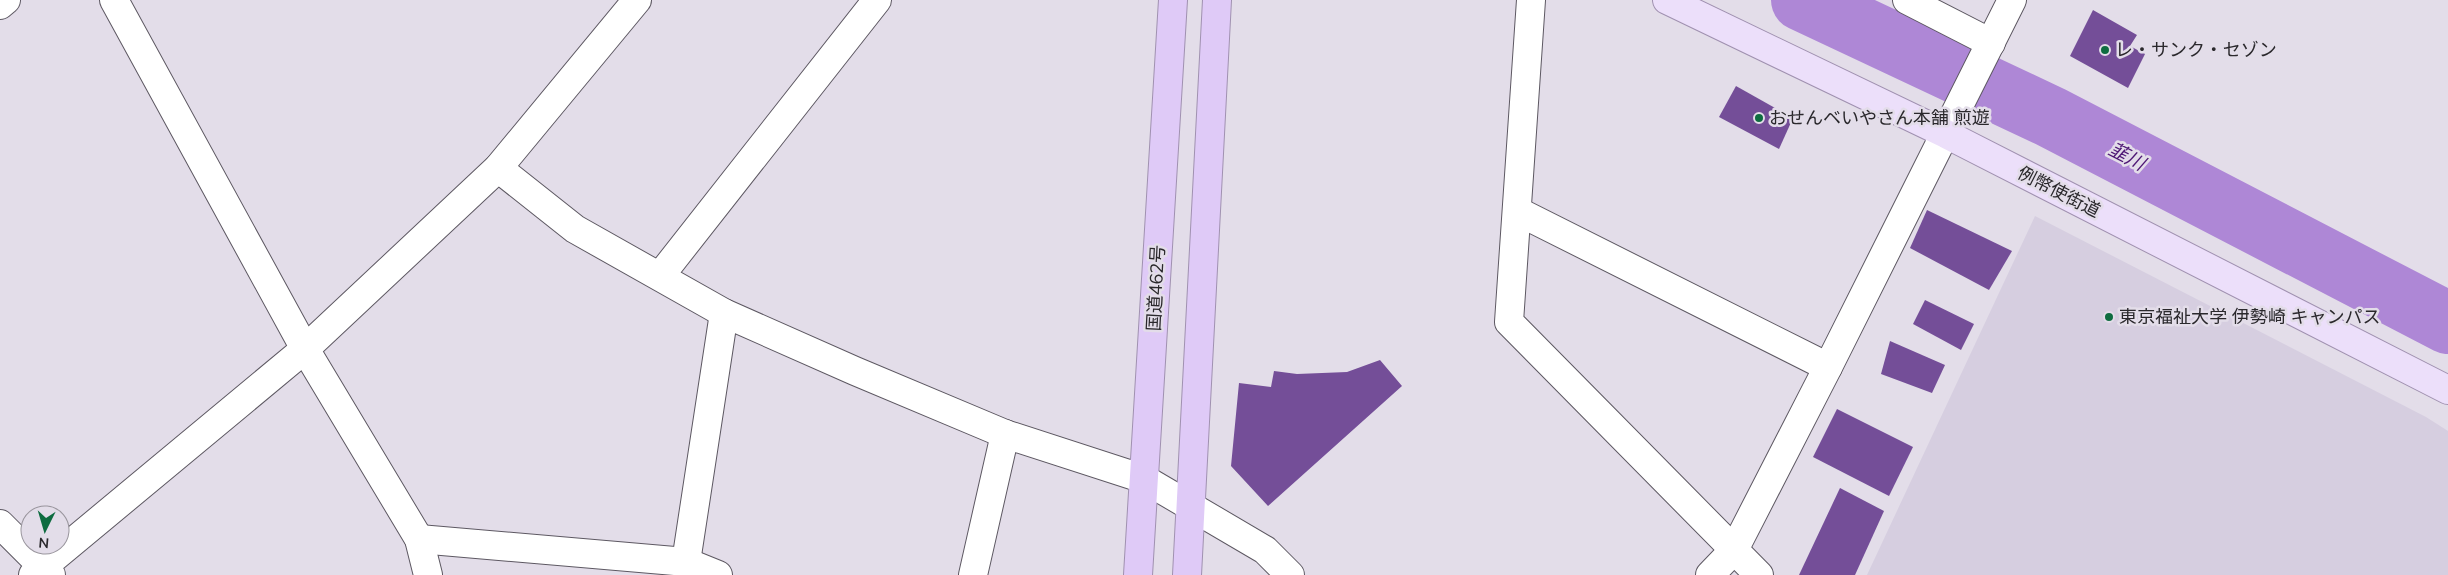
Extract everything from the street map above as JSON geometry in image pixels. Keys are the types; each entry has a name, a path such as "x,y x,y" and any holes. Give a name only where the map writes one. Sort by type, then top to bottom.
{"highway":[{"name":"国道462号","path":"1138,575 1173,0"},
{"path":"1187,575 1192,508 1217,0"}],"main road":[{"name":"例幣使街道","path":"1667,0 1946,134 2448,390"}],"street":[{"path":"0,6 6,0"},
{"path":"114,0 305,349 419,539 428,575"},
{"path":"0,524 42,572 305,349 498,168 637,0"},
{"path":"660,276 877,0"},
{"path":"1531,0 1509,322 1759,575"},
{"path":"1907,0 1991,43"},
{"path":"1710,575 1734,550 1946,134 2012,0"},
{"path":"498,168 575,229 724,313 854,371 1005,434 1144,479 1265,550 1290,575"},
{"path":"1517,211 1828,367"},
{"path":"686,562 724,313"},
{"path":"973,575 1005,434"},
{"path":"419,539 686,562 718,575"}],"shaded area":[{"name":"東京福祉大学 伊勢崎 キャンパス","path":"2035,216 2426,417 2448,431 2448,575 1867,575"}],"building":[{"name":"レ・サンク・セゾン","path":"2093,10 2137,35 2130,46 2145,54 2128,88 2070,56"},
{"path":"1736,86 1793,118 1779,149 1719,117"},
{"path":"1927,210 2012,251 1989,290 1910,248"},
{"path":"1925,300 1974,324 1961,350 1913,324"},
{"path":"1890,341 1945,365 1932,393 1881,374"},
{"path":"1380,360 1402,386 1268,506 1231,466 1239,383 1271,387 1274,371 1297,374 1347,372"},
{"path":"1837,409 1913,447 1889,496 1813,457"},
{"path":"1840,488 1884,511 1855,575 1799,575"}],"waterway":[{"name":"韮川","path":"1802,0 2051,117 2448,323"}],"place":[{"name":"レ・サンク・セゾン","path":"2105,50"},
{"name":"おせんベいやさん本舗 煎遊","path":"1759,118"},
{"name":"東京福祉大学 伊勢崎 キャンパス","path":"2109,317"}]}
